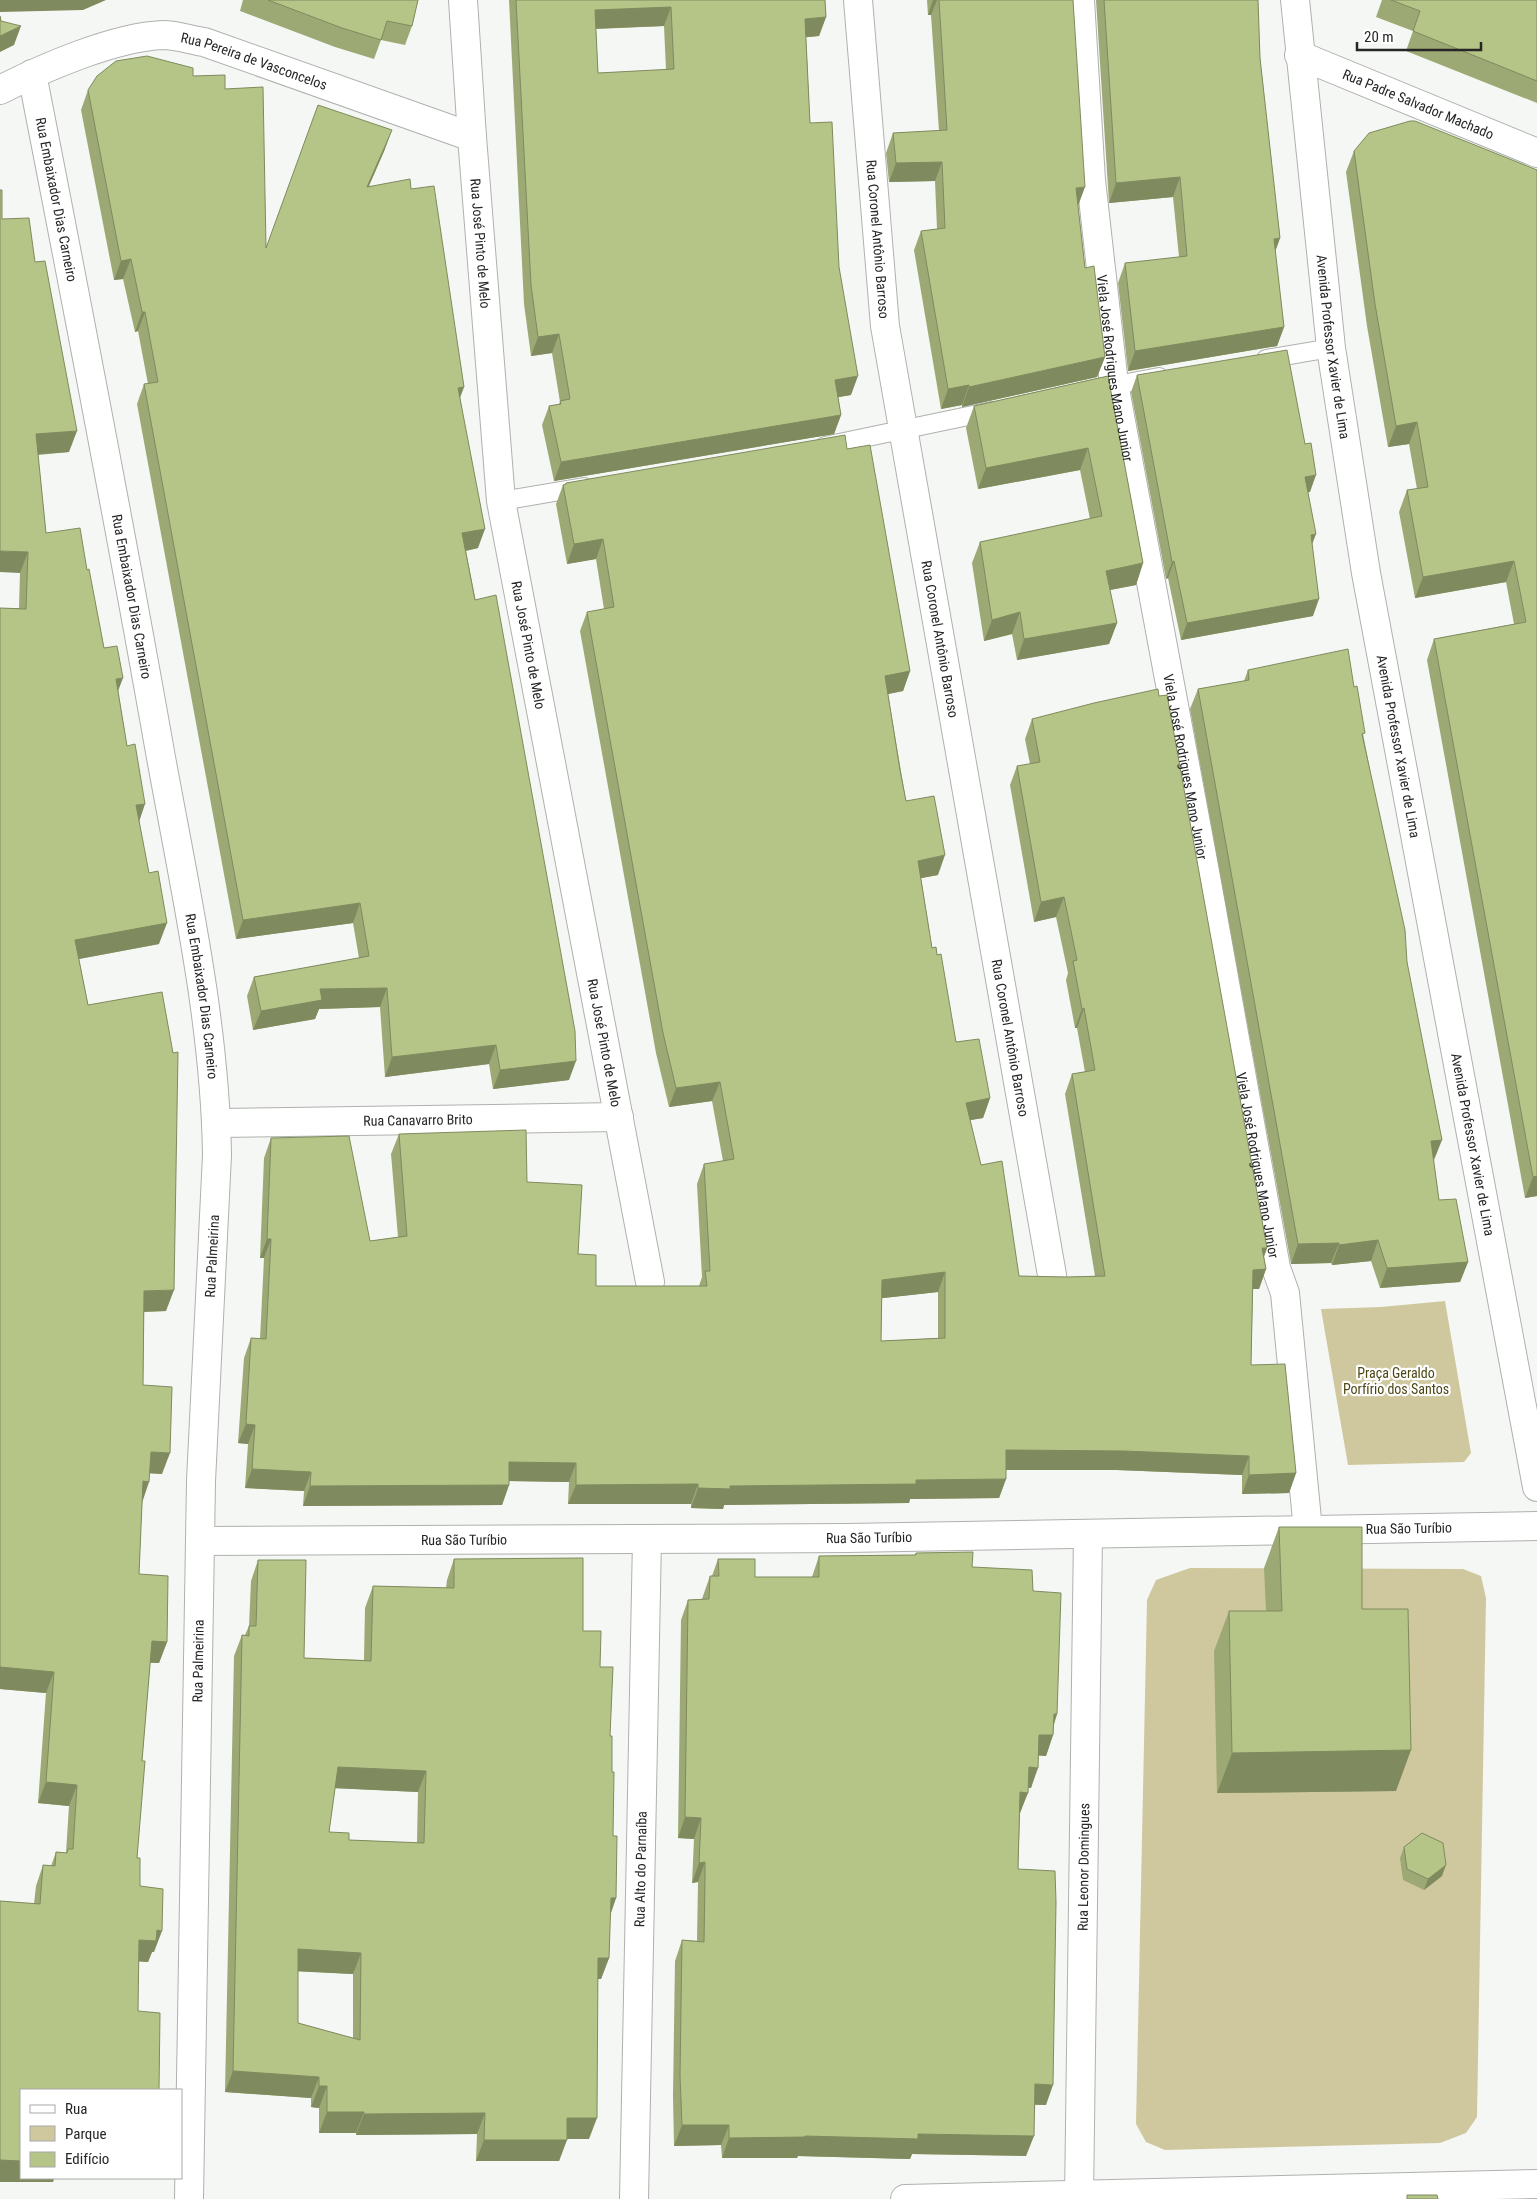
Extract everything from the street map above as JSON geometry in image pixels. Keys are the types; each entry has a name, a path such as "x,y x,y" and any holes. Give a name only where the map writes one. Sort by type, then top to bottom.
{"street":[{"name":"Rua José Pinto de Melo","path":"463,0 501,501 650,1282"},
{"name":"Rua Coronel Antônio Barroso","path":"858,0 885,326 1052,1275"},
{"name":"Viela José Rodrigues Mano Junior","path":"1080,0 1091,180 1114,384 1276,1268 1284,1293 1308,1530"},
{"name":"Avenida Professor Xavier de Lima","path":"1295,0 1299,55 1331,348 1368,583 1537,1487"},
{"name":"Rua Pereira de Vasconcelos","path":"0,90 32,74 113,44 163,35 204,42 472,136"},
{"name":"Rua Padre Salvador Machado","path":"1299,55 1537,153"},
{"name":"Rua Embaixador Dias Carneiro","path":"32,74 92,381 193,935 209,1040 216,1123"},
{"name":"Rua Canavarro Brito","path":"216,1123 619,1117"},
{"name":"Rua Palmeirina","path":"190,2199 200,1540 217,1155 216,1123"},
{"name":"Rua São Turíbio","path":"200,1540 847,1538 1537,1526"},
{"name":"Rua Leonor Domingues","path":"1079,2197 1088,1534"},
{"name":"Rua Alto do Parnaíba","path":"634,2199 647,1539"},
{"path":"905,2199 1079,2197 1537,2184"}],"lane":[{"path":"1248,362 1331,348"},
{"path":"1086,392 1114,384 1173,375"},
{"path":"813,448 1008,408"},
{"path":"501,501 599,484"}],"green space":[{"name":"Praça Geraldo Porfírio dos Santos","path":"1445,1301 1471,1453 1464,1462 1348,1465 1321,1309 1381,1307"},
{"path":"1190,1568 1463,1569 1481,1576 1486,1598 1477,2117 1466,2133 1440,2143 1165,2150 1146,2142 1136,2124 1147,1600 1156,1580"}],"building":[{"path":"268,0 418,0 412,26 387,21 381,40 342,28"},
{"path":"516,0 825,0 826,17 805,19 810,123 832,122 839,267 858,376 835,380 841,415 561,462 549,406 561,404 560,401 570,399 559,334 538,337 531,285","holes":["671,7 674,69 598,73 595,10"]},
{"path":"939,0 1073,0 1085,187 1076,188 1085,268 1094,266 1105,357 969,387 969,385 948,389 921,231 945,228 942,162 896,163 893,133 947,130"},
{"path":"1104,0 1258,0 1260,58 1280,238 1274,239 1284,327 1135,351 1125,263 1187,256 1180,177 1116,183"},
{"path":"1391,0 1537,0 1537,81 1413,31 1420,11"},
{"path":"0,16 1,21 21,26 0,36"},
{"path":"147,56 193,68 193,76 225,75 225,89 263,87 266,248 318,105 392,130 367,187 410,179 411,189 434,186 464,387 458,388 485,529 462,533 475,600 496,595 575,1031 576,1061 500,1070 496,1045 392,1057 387,988 320,989 322,1000 261,1011 254,977 369,956 360,903 243,920 144,384 158,382 145,312 142,312 131,259 121,261 88,90 97,76 116,61"},
{"path":"1415,121 1537,170 1537,1176 1533,1177 1434,639 1526,622 1514,561 1423,577 1407,490 1428,487 1417,422 1396,426 1375,304 1354,151 1369,133"},
{"path":"0,190 2,190 2,219 29,218 35,262 45,261 77,431 36,434 46,533 80,528 104,648 117,646 123,678 116,679 127,746 135,744 145,804 136,805 149,873 158,871 167,923 75,940 88,1005 162,992 173,1053 178,1052 174,1290 144,1291 143,1385 172,1387 170,1453 151,1452 149,1482 143,1481 139,1574 168,1576 167,1642 152,1641 142,1761 145,1761 137,1858 140,1858 140,1886 163,1889 162,1931 157,1930 156,1941 139,1940 138,2011 160,2013 159,2089 20,2089 20,2161 0,2160 0,1901 40,1904 43,1865 55,1866 56,1852 67,1853 68,1849 73,1849 77,1785 46,1782 54,1672 0,1667 0,608 26,609 28,552 0,551"},
{"path":"1287,350 1305,444 1311,443 1316,475 1305,477 1316,534 1311,535 1319,599 1187,623 1174,561 1172,562 1137,375"},
{"path":"1108,376 1143,563 1106,571 1117,623 1024,639 1020,612 992,620 980,542 1102,516 1088,448 986,468 974,406"},
{"path":"845,435 847,449 870,445 910,671 885,676 900,770 906,801 934,796 945,855 918,861 932,948 936,947 937,955 941,954 956,1042 979,1039 990,1098 966,1103 981,1165 1002,1161 1019,1276 1105,1276 1072,1074 1095,1070 1073,961 1077,960 1064,897 1041,902 1017,766 1040,762 1032,719 1158,689 1159,696 1167,695 1267,1248 1262,1248 1266,1269 1253,1270 1251,1365 1285,1364 1296,1473 1249,1475 1249,1456 1124,1451 1006,1450 1006,1479 916,1480 916,1484 730,1486 730,1489 698,1488 698,1484 576,1485 576,1463 509,1462 509,1485 310,1486 311,1472 252,1469 255,1425 246,1424 251,1338 266,1339 271,1239 267,1239 271,1138 349,1136 370,1241 407,1236 399,1134 526,1130 527,1182 582,1185 578,1254 596,1255 596,1286 707,1286 705,1271 710,1271 704,1164 734,1159 720,1082 676,1088 663,1033 587,612 614,607 603,539 574,544 563,485","holes":["945,1272 945,1338 881,1341 882,1280"]},
{"path":"1348,649 1354,687 1357,686 1365,733 1362,734 1405,930 1407,962 1442,1140 1431,1141 1439,1200 1456,1199 1468,1262 1387,1268 1378,1240 1339,1245 1339,1243 1298,1244 1198,689 1249,680 1248,670"},
{"path":"1279,1527 1362,1527 1362,1609 1408,1609 1411,1750 1232,1753 1229,1611 1282,1611"},
{"path":"973,1552 972,1567 1032,1570 1033,1591 1061,1593 1057,1714 1054,1714 1053,1735 1039,1735 1038,1768 1029,1767 1028,1793 1020,1792 1018,1869 1055,1871 1053,2085 1035,2084 1034,2136 918,2134 918,2139 805,2136 729,2138 729,2125 682,2125 680,2076 682,1940 704,1942 705,1878 705,1862 699,1863 701,1818 685,1817 688,1600 709,1599 710,1576 719,1576 718,1559 755,1559 755,1577 819,1577 819,1556 916,1555 916,1553"},
{"path":"583,1558 583,1631 601,1631 600,1667 613,1667 610,1736 612,1736 612,1772 614,1772 613,1836 617,1836 616,1898 611,1898 609,1958 598,1958 597,2118 567,2118 567,2140 484,2140 485,2113 364,2114 364,2112 327,2112 327,2086 319,2086 319,2077 233,2071 242,1635 249,1636 249,1626 256,1626 258,1560 306,1560 304,1658 371,1661 373,1586 454,1588 454,1559","holes":["338,1767 426,1771 424,1843 349,1840 349,1833 329,1832","298,1949 361,1953 360,2040 298,2023"]},
{"path":"1422,1833 1443,1843 1446,1865 1428,1879 1407,1869 1404,1847"},
{"path":"1407,2195 1437,2195 1438,2199 1407,2199"}]}
